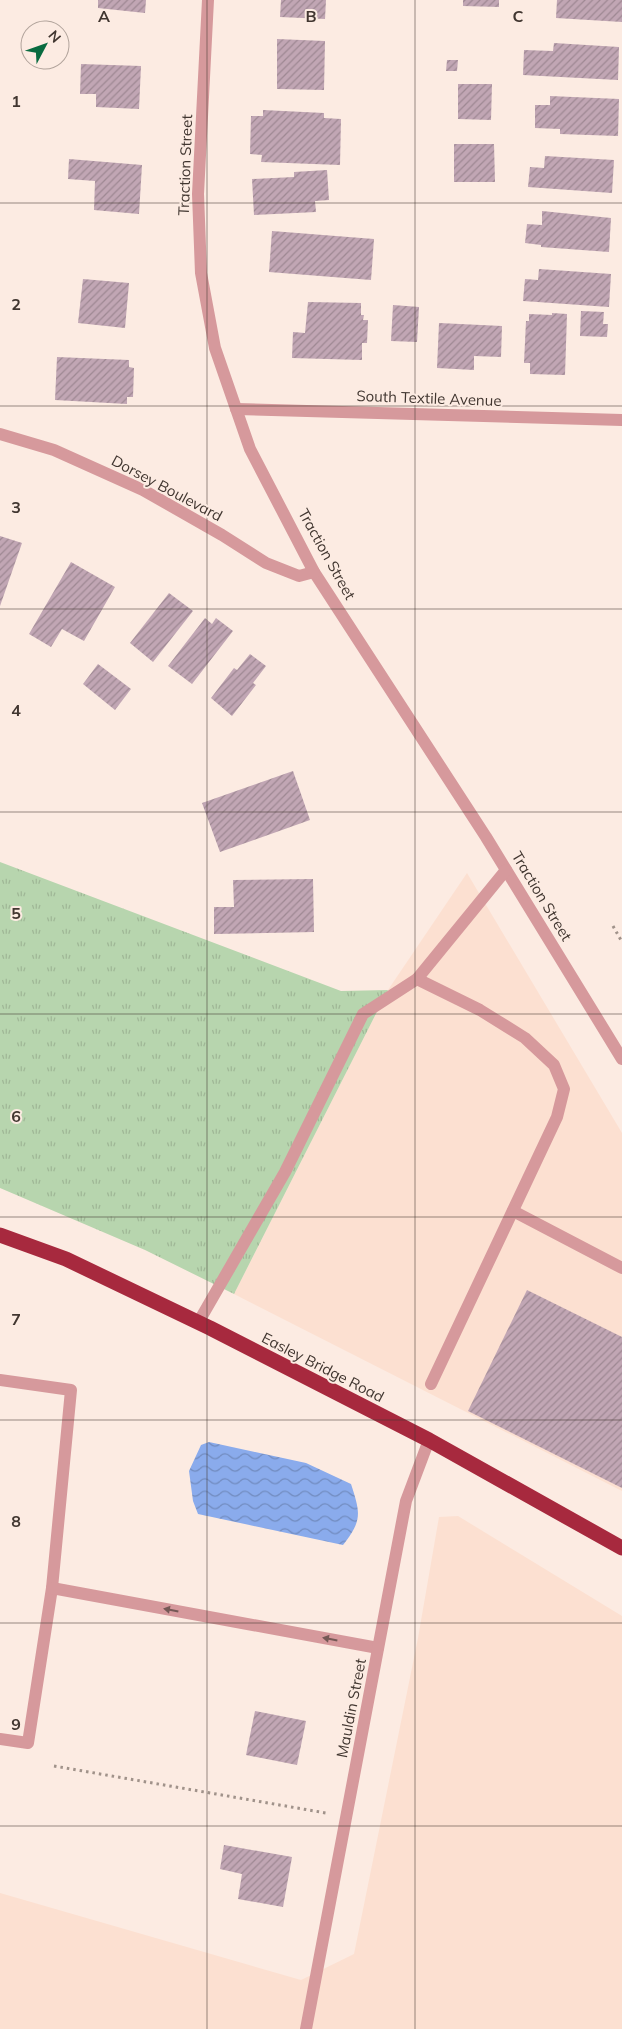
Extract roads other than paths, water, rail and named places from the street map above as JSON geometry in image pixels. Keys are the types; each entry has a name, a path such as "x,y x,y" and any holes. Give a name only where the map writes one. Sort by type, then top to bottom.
{"highway":[{"name":"Easley Bridge Road","path":"0,1236 66,1259 198,1323 428,1440 622,1548"}],"street":[{"name":"Traction Street","path":"208,0 198,194 201,273 215,348 250,449 314,572 506,870 622,1059"},
{"name":"South Textile Avenue","path":"236,409 622,420"},
{"name":"Dorsey Boulevard","path":"0,434 54,450 143,490 222,535 266,563 299,576 314,572"},
{"path":"198,1323 285,1172 363,1014 418,979 506,870"},
{"path":"418,979 480,1010 525,1038 554,1065 564,1089 557,1117 431,1384"},
{"path":"514,1211 622,1268"},
{"path":"0,1380 71,1390 52,1588 28,1743 0,1739"},
{"name":"Mauldin Street","path":"306,2029 316,1986 406,1501 428,1440"},
{"path":"52,1588 378,1648"}],"water":[{"path":"209,1442 306,1463 351,1484 358,1509 357,1522 354,1529 343,1545 198,1514 193,1501 189,1471 201,1445"}]}
